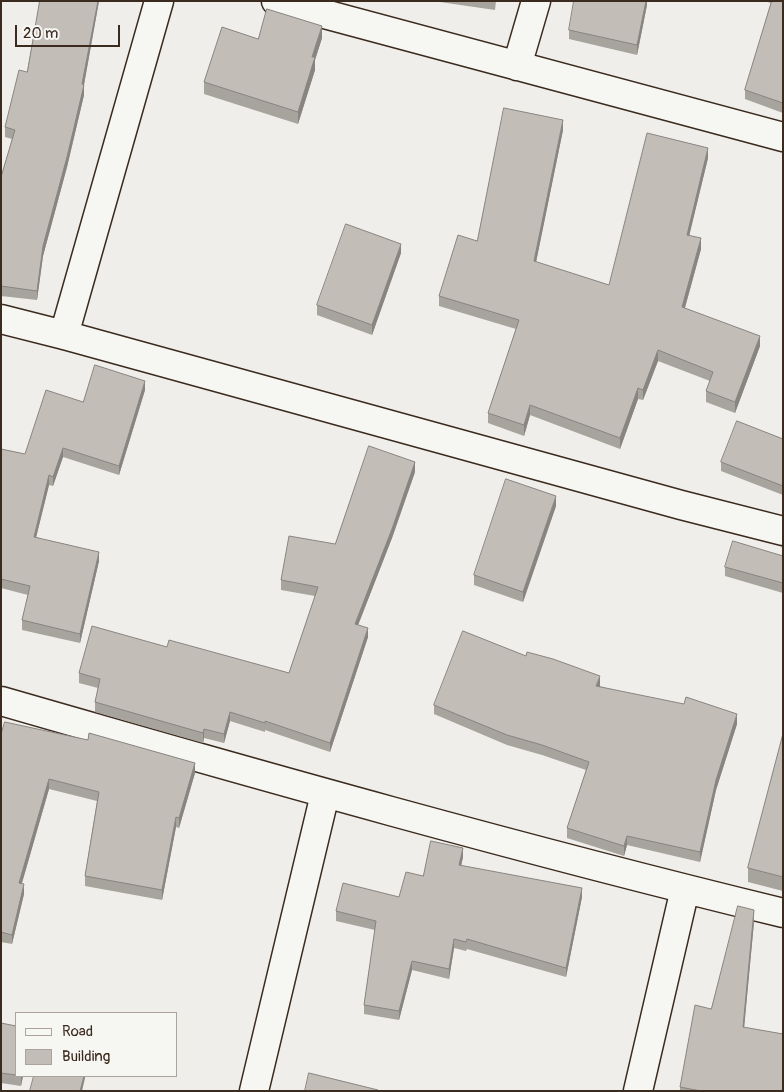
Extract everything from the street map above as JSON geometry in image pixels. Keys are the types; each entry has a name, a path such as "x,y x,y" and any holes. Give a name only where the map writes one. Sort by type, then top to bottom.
{"street":[{"path":"64,334 158,1"},
{"path":"276,1 783,137"},
{"path":"517,66 536,1"},
{"path":"1,319 64,334 681,505 783,531"},
{"path":"1,701 325,794 783,913"},
{"path":"254,1091 325,794"},
{"path":"638,1091 685,889"}],"building":[{"path":"40,1 98,1 82,84 84,85 43,246 37,291 1,286 1,177 15,130 5,127 19,70 27,72"},
{"path":"574,1 646,1 637,45 569,30"},
{"path":"772,1 783,1 783,103 745,90"},
{"path":"267,9 322,26 312,57 315,57 298,112 204,82 222,27 258,39"},
{"path":"504,108 563,120 534,261 609,285 647,133 708,148 687,235 701,238 682,307 760,336 735,402 706,391 713,372 658,350 643,390 638,388 620,438 530,405 524,425 488,413 519,320 439,296 458,235 477,241"},
{"path":"346,224 401,244 372,325 317,305"},
{"path":"95,365 145,381 119,466 63,448 53,477 49,475 34,537 99,552 80,634 22,620 30,586 1,579 1,449 25,454 46,390 83,402"},
{"path":"737,421 783,439 783,486 721,462"},
{"path":"369,446 415,462 392,529 355,624 368,628 330,743 265,721 265,723 230,712 224,734 204,729 203,733 95,702 100,679 79,673 92,626 167,647 169,640 289,673 318,587 281,580 289,536 335,544"},
{"path":"506,479 556,496 523,592 474,575"},
{"path":"733,541 783,556 783,583 725,567"},
{"path":"463,631 526,656 527,652 553,659 600,676 596,686 684,704 686,697 737,714 716,780 700,852 627,836 624,846 567,828 589,762 507,735 434,705"},
{"path":"5,722 88,740 89,733 195,763 179,818 176,817 162,890 85,876 99,792 49,779 19,883 24,884 12,935 1,932 1,734"},
{"path":"783,734 783,877 748,868"},
{"path":"431,841 463,848 459,865 582,888 566,968 467,939 466,942 454,939 449,969 412,961 399,1011 364,1005 376,921 336,911 343,883 399,897 406,872 423,876"},
{"path":"738,906 754,910 743,1027 783,1034 783,1091 701,1091 680,1087 695,1005 711,1009"},
{"path":"1,1023 15,1026 15,1075 1,1073"},
{"path":"309,1073 378,1090 378,1091 305,1091"},
{"path":"34,1077 84,1077 80,1091 30,1091"}]}
